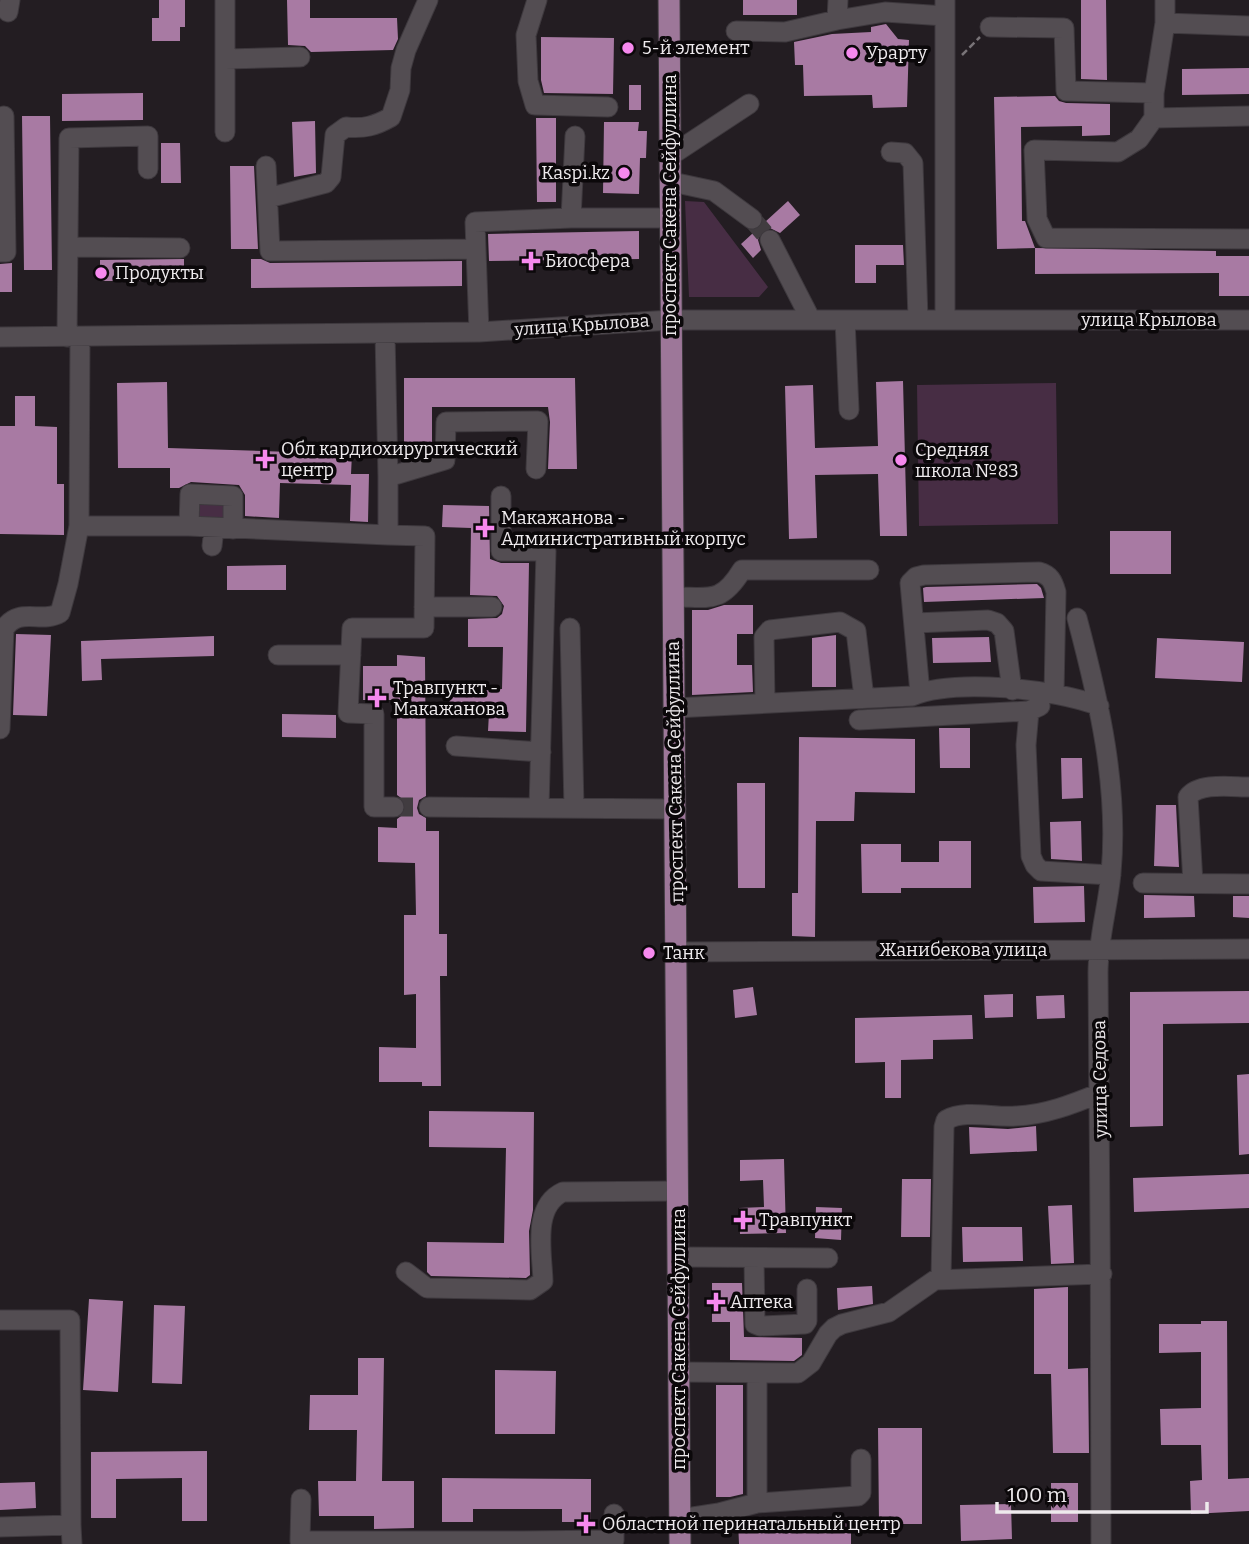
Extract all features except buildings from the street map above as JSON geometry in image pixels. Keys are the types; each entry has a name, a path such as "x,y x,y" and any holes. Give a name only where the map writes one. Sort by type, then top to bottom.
{"main road":[{"name":"проспект Сакена Сейфуллина","path":"669,0 680,1544"}],"street":[{"path":"225,0 225,132"},
{"path":"268,198 326,183 331,177 335,135 346,127 361,129 377,125 391,117 400,90 401,68 406,50 428,0"},
{"path":"537,0 526,35 528,82 535,105 608,107"},
{"path":"837,20 838,0"},
{"path":"1165,0 1165,23 1154,93 1154,118 1139,139 1118,152 1034,150 1037,219 1046,239 1249,239"},
{"path":"736,31 785,32 885,12 945,8 945,320"},
{"path":"1165,23 1249,26"},
{"path":"990,27 1064,28 1066,91 1154,93"},
{"path":"225,59 300,57"},
{"path":"670,156 749,104"},
{"path":"0,252 6,252 4,116"},
{"path":"1154,118 1249,117"},
{"path":"0,729 4,629 15,618 23,615 53,617 60,612 79,526 69,247 69,138 148,136 148,169"},
{"path":"571,145 567,191 571,218"},
{"path":"891,152 905,153 913,163 918,319"},
{"path":"266,166 270,251 475,248"},
{"path":"671,182 714,191 752,219"},
{"path":"479,332 475,222 671,218"},
{"path":"770,240 811,320"},
{"path":"69,247 180,248"},
{"name":"улица Крылова","path":"0,337 479,332 671,320 1249,320"},
{"path":"845,320 849,410"},
{"path":"385,333 388,535"},
{"path":"387,477 445,460 446,422 538,421 536,469"},
{"path":"189,526 190,494 233,496 220,534"},
{"path":"501,496 501,551 545,551 539,808"},
{"path":"79,526 189,526 220,534 323,524 388,535 425,536 424,628 352,628 348,713 374,714 374,807 394,807"},
{"path":"674,597 718,597 733,586 742,570 869,570"},
{"path":"920,693 911,583 916,577 1039,572 1048,574 1054,582 1056,592 1060,695"},
{"path":"424,607 492,607"},
{"name":"улица Седова","path":"1077,618 1099,706 1109,773 1113,827 1111,875 1098,950 1102,1274 1101,1544"},
{"path":"915,623 988,620 998,623 1004,631 1012,690"},
{"path":"765,703 764,637 770,630 840,622 856,631 864,698"},
{"path":"570,628 574,808"},
{"path":"278,655 351,655"},
{"path":"675,708 912,696 928,690 967,688 1060,695 1099,706"},
{"path":"859,720 1029,711 1060,695"},
{"path":"1029,711 1026,745 1031,856 1035,865 1041,871 1111,875"},
{"path":"456,746 541,751"},
{"path":"1193,883 1188,797 1202,788 1249,787"},
{"path":"429,807 676,809"},
{"path":"1143,883 1249,884"},
{"name":"Жанибекова улица","path":"677,952 1249,948"},
{"path":"941,1279 946,1120 962,1114 1017,1116 1042,1112 1100,1093"},
{"path":"407,1272 427,1288 530,1290 543,1281 541,1235 544,1212 554,1196 564,1192 678,1191"},
{"path":"678,1257 828,1258"},
{"path":"754,1258 755,1324 805,1324 807,1289"},
{"path":"679,1372 799,1373 806,1370 834,1328 889,1312 935,1280 1102,1274"},
{"path":"0,1320 70,1320 71,1534 0,1527"},
{"path":"757,1374 757,1503"},
{"path":"680,1519 757,1503 858,1496 861,1459"},
{"path":"301,1499 300,1542 523,1543 614,1540 614,1514"}],"path":[{"path":"945,72 990,27"}],"shaded area":[{"path":"685,201 704,202 768,287 759,297 689,297"},
{"path":"1056,383 1058,524 919,526 917,385"},
{"path":"195,499 225,499 225,522 195,521"}],"tunnel":[{"path":"752,219 770,240"},
{"path":"394,807 429,807"}],"place":[{"name":"5-й элемент","path":"628,48"},
{"name":"Урарту","path":"852,53"},
{"name":"Kaspi.kz","path":"624,173"},
{"name":"Биосфера","path":"531,261"},
{"name":"Продукты","path":"101,273"},
{"name":"Обл кардиохирургический центр","path":"265,459"},
{"name":"Средняя школа №83","path":"901,460"},
{"name":"Макажанова - Административный корпус","path":"485,528"},
{"name":"Травпункт - Макажанова","path":"377,698"},
{"name":"Танк","path":"649,953"},
{"name":"Травпункт","path":"743,1220"},
{"name":"Аптека","path":"716,1302"},
{"name":"Областной перинатальный центр","path":"586,1524"}]}
